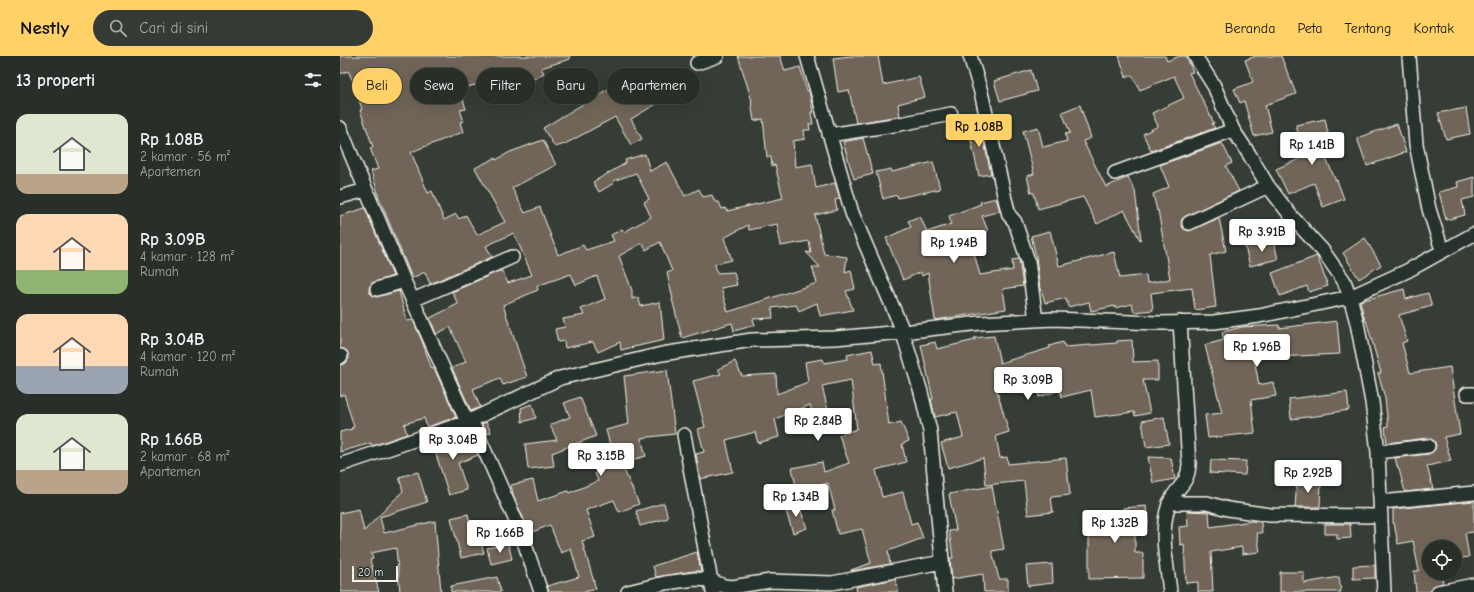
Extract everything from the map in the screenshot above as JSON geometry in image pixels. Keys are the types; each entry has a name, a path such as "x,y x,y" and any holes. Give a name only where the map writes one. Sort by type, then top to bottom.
{"street":[{"path":"697,63 717,56"},
{"path":"807,56 852,214 900,324 920,392 930,431 945,592"},
{"path":"970,56 981,92 1009,215 1015,222 1028,261 1036,320"},
{"path":"1195,56 1214,86 1233,130 1268,186 1291,216 1323,251 1344,281 1350,297 1357,323 1372,402 1378,452 1384,592"},
{"path":"1409,56 1416,144 1429,209 1442,250"},
{"path":"829,135 900,124 951,114"},
{"path":"340,128 404,281 520,530 541,592"},
{"path":"1115,173 1233,130"},
{"path":"1189,223 1268,186"},
{"path":"340,197 366,190"},
{"path":"340,465 469,421 560,378 662,354 752,340 835,338 980,323 1036,320 1214,322 1259,316 1350,297 1407,271 1442,250 1474,234"},
{"path":"413,300 512,257"},
{"path":"377,289 404,281"},
{"path":"1170,592 1163,535 1165,518 1169,503 1188,475 1189,464 1180,322"},
{"path":"684,435 711,586"},
{"path":"1378,452 1428,446"},
{"path":"1381,502 1474,493"},
{"path":"1169,503 1207,503 1228,509 1270,515 1381,516"},
{"path":"628,592 665,583 695,578 711,586 732,587 770,581 832,583 942,562"},
{"path":"1438,592 1474,585"}],"building":[{"path":"340,56 570,56 570,59 541,68 543,74 535,78 535,68 476,68 476,85 468,87 468,68 410,68 410,104 464,104 466,109 460,110 464,121 460,122 463,132 411,152 428,193 432,191 444,220 456,214 459,219 466,215 477,235 505,222 475,168 495,158 496,160 510,152 543,140 556,165 512,188 525,213 540,207 558,255 583,245 586,250 614,241 611,235 622,229 624,232 651,217 644,202 649,199 636,173 613,181 614,183 599,192 593,182 626,163 625,160 645,154 650,171 667,162 685,196 699,189 703,197 712,195 715,202 719,202 722,209 725,208 727,211 783,198 775,165 772,166 771,157 767,157 763,119 754,121 752,101 738,56 780,56 785,71 800,67 807,91 809,90 813,112 811,112 813,124 809,124 810,130 804,130 805,139 793,141 795,167 812,164 816,188 835,183 840,198 835,200 837,210 815,215 824,254 847,257 845,272 851,270 855,289 846,291 853,310 820,316 817,303 799,311 796,305 772,308 773,318 753,319 755,325 734,331 732,323 682,338 667,273 672,271 660,242 646,250 642,243 619,256 632,290 632,299 638,297 641,306 660,302 664,340 621,350 620,342 598,352 593,342 565,348 564,341 558,342 555,329 565,327 563,319 584,315 581,309 605,299 597,276 576,285 571,274 537,286 538,290 503,305 527,377 503,385 500,378 473,389 480,407 471,411 452,368 466,362 450,327 436,334 430,318 458,304 452,292 499,271 502,271 508,283 532,275 514,233 486,246 492,257 430,284 425,272 412,278 377,193 371,171 378,169 370,148 373,147 360,110 362,109 360,104 402,104 402,68 352,68 352,79 348,71 340,74","holes":["777,224 781,246 809,241 811,253 806,252 820,267 812,267 817,283 728,312 721,288 737,285 734,272 717,273 715,264 732,260 724,238 748,225 749,230"]},
{"path":"878,56 883,85 919,77 925,97 898,104 900,116 856,123 849,90 838,92 833,58"},
{"path":"1119,56 1165,56 1167,61 1180,56 1186,56 1193,72 1189,73 1214,123 1212,124 1215,128 1151,151 1143,134 1158,126 1152,113 1184,98 1174,76 1140,90 1132,75 1126,77"},
{"path":"1256,56 1281,56 1296,94 1265,105 1272,132 1254,136 1244,101 1240,103 1234,89 1253,82 1245,60"},
{"path":"1031,70 1037,91 1000,101 994,81"},
{"path":"607,90 607,104 656,104 631,119 642,139 631,145 615,117 565,144 555,147 543,128 583,104 599,104 599,94"},
{"path":"1080,105 1091,138 1083,141 1106,187 1128,177 1135,191 1140,240 1124,210 1097,224 1083,197 1038,209 1034,193 1031,193 1027,176 1034,174 1023,131 1038,127 1043,147 1067,141 1065,134 1070,133 1062,112"},
{"path":"1466,108 1470,134 1446,139 1438,113"},
{"path":"979,119 991,174 979,176 967,122"},
{"path":"1325,119 1328,133 1316,136 1336,181 1337,180 1344,199 1323,207 1314,183 1288,194 1276,169 1304,157 1296,125"},
{"path":"1397,124 1406,152 1367,166 1357,138"},
{"path":"863,138 873,174 854,179 843,142"},
{"path":"1222,143 1232,163 1226,166 1239,191 1186,216 1182,219 1181,223 1184,229 1189,231 1219,218 1226,251 1210,255 1216,307 1195,310 1192,288 1151,293 1153,310 1134,312 1132,304 1091,311 1089,302 1068,307 1066,298 1045,303 1041,288 1040,289 1036,256 1031,236 1050,231 1059,266 1114,252 1120,278 1146,275 1147,283 1170,279 1158,210 1157,211 1153,194 1169,187 1160,165"},
{"path":"933,162 940,189 898,198 897,195 883,199 876,172 891,169 892,172"},
{"path":"1474,177 1474,197 1462,200 1465,215 1446,220 1439,192 1458,187 1457,182"},
{"path":"996,198 1000,211 982,216 988,231 970,238 980,275 1013,270 1012,260 1019,259 1023,286 1003,289 1006,309 935,320 928,273 922,276 921,272 903,280 886,238 911,227 908,221 920,216 927,232 951,224 949,216 981,204 980,202"},
{"path":"365,208 393,276 372,283 369,288 369,292 376,297 399,291 407,321 413,320 432,369 434,368 456,417 427,427 424,418 404,424 407,434 372,446 371,443 340,452 340,432 352,429 351,428 354,427 344,394 340,396 340,365 346,363 349,358 347,351 340,348 340,216"},
{"path":"1365,238 1381,265 1359,279 1343,253"},
{"path":"1273,239 1278,259 1250,266 1245,247"},
{"path":"1317,256 1328,286 1309,292 1307,286 1280,296 1272,273"},
{"path":"1404,289 1406,299 1428,293 1432,306 1399,315 1407,341 1402,343 1410,373 1450,367 1460,434 1444,437 1451,461 1427,466 1433,489 1405,492 1395,458 1429,454 1435,449 1436,445 1434,441 1427,438 1387,443 1385,427 1388,426 1385,398 1378,373 1381,373 1360,301"},
{"path":"1337,321 1340,354 1254,358 1259,385 1273,382 1276,396 1251,400 1255,433 1208,438 1205,415 1222,413 1205,345 1224,340 1222,332 1242,327 1279,325 1279,328"},
{"path":"994,336 1000,363 1050,348 1049,346 1063,342 1065,347 1117,343 1117,341 1132,340 1133,362 1158,361 1158,380 1143,380 1150,413 1135,416 1134,412 1095,417 1091,390 1062,397 1060,390 1039,397 1034,377 996,388 1009,432 996,436 1000,458 1007,457 1008,464 1066,458 1070,495 1051,497 1053,512 1028,515 1024,481 986,485 983,458 948,468 941,443 963,437 957,412 935,417 931,399 933,399 921,345 935,342 937,349 975,340 974,338"},
{"path":"872,350 875,364 881,363 889,425 901,422 909,441 902,444 906,462 876,470 882,497 903,492 911,524 917,522 923,538 888,551 890,564 851,571 871,563 862,529 838,534 832,510 835,510 828,483 797,490 792,468 822,462 824,472 849,463 839,435 857,429 851,380 822,386 830,418 815,422 810,405 775,419 779,437 758,443 755,432 726,440 733,472 700,479 696,454 704,452 698,429 705,427 693,381 721,374 718,369 735,361 742,376 776,374 777,394 808,382 805,362 823,359 824,363 848,359 847,355"},
{"path":"667,370 675,434 641,438 646,456 621,463 639,504 619,512 614,500 586,510 595,537 582,541 596,589 584,592 549,592 547,586 579,577 571,549 561,553 550,525 530,533 514,498 511,485 533,480 538,501 568,491 569,493 598,481 595,473 615,464 606,430 629,424 624,376"},
{"path":"1347,392 1349,410 1291,419 1289,399"},
{"path":"580,397 596,436 552,453 554,466 528,469 525,444 557,440 550,425 570,417 564,403"},
{"path":"532,404 536,418 522,422 521,408"},
{"path":"1164,417 1169,444 1146,447 1142,421"},
{"path":"486,422 491,432 486,434 482,424"},
{"path":"467,430 471,439 451,445 453,453 476,450 478,455 458,463 467,490 449,495 432,442"},
{"path":"1148,457 1171,458 1175,479 1153,483"},
{"path":"1211,460 1246,461 1245,475 1210,473"},
{"path":"418,472 427,502 380,517 384,533 435,521 441,592 400,592 396,548 371,553 373,559 370,560 379,592 340,592 340,513 359,509 364,531 403,491 399,477"},
{"path":"1297,481 1321,482 1320,507 1295,507"},
{"path":"992,486 1004,549 992,551 999,579 1008,579 1008,592 984,592 983,574 952,579 950,558 953,558 949,531 956,530 949,494"},
{"path":"1474,501 1474,532 1465,533 1469,557 1462,558 1462,540 1422,540 1422,580 1442,580 1443,583 1433,586 1430,592 1416,592 1414,571 1419,571 1413,541 1398,544 1393,523 1393,509"},
{"path":"664,503 668,518 640,526 636,511"},
{"path":"798,503 807,528 793,533 785,508"},
{"path":"1146,506 1148,524 1135,525 1135,553 1143,553 1143,578 1089,579 1089,531 1085,531 1086,513 1123,514 1123,508"},
{"path":"1187,511 1209,512 1210,527 1252,521 1261,522 1262,533 1257,533 1260,552 1242,554 1242,547 1211,552 1213,592 1198,592 1198,582 1186,583 1184,544 1180,545 1179,527 1188,526"},
{"path":"468,514 473,539 480,538 484,553 461,558 451,518"},
{"path":"1325,524 1350,524 1351,538 1337,539 1337,534 1325,534"},
{"path":"508,543 512,559 491,564 487,548"},
{"path":"697,552 701,571 656,577 653,566"},
{"path":"1052,564 1053,583 1028,586 1026,566"},
{"path":"1375,565 1375,578 1353,579 1353,566"},
{"path":"1280,572 1304,572 1304,583 1339,577 1341,592 1280,592"},
{"path":"497,577 501,592 451,592 451,586"},
{"path":"895,579 899,592 857,592 856,587"}]}
